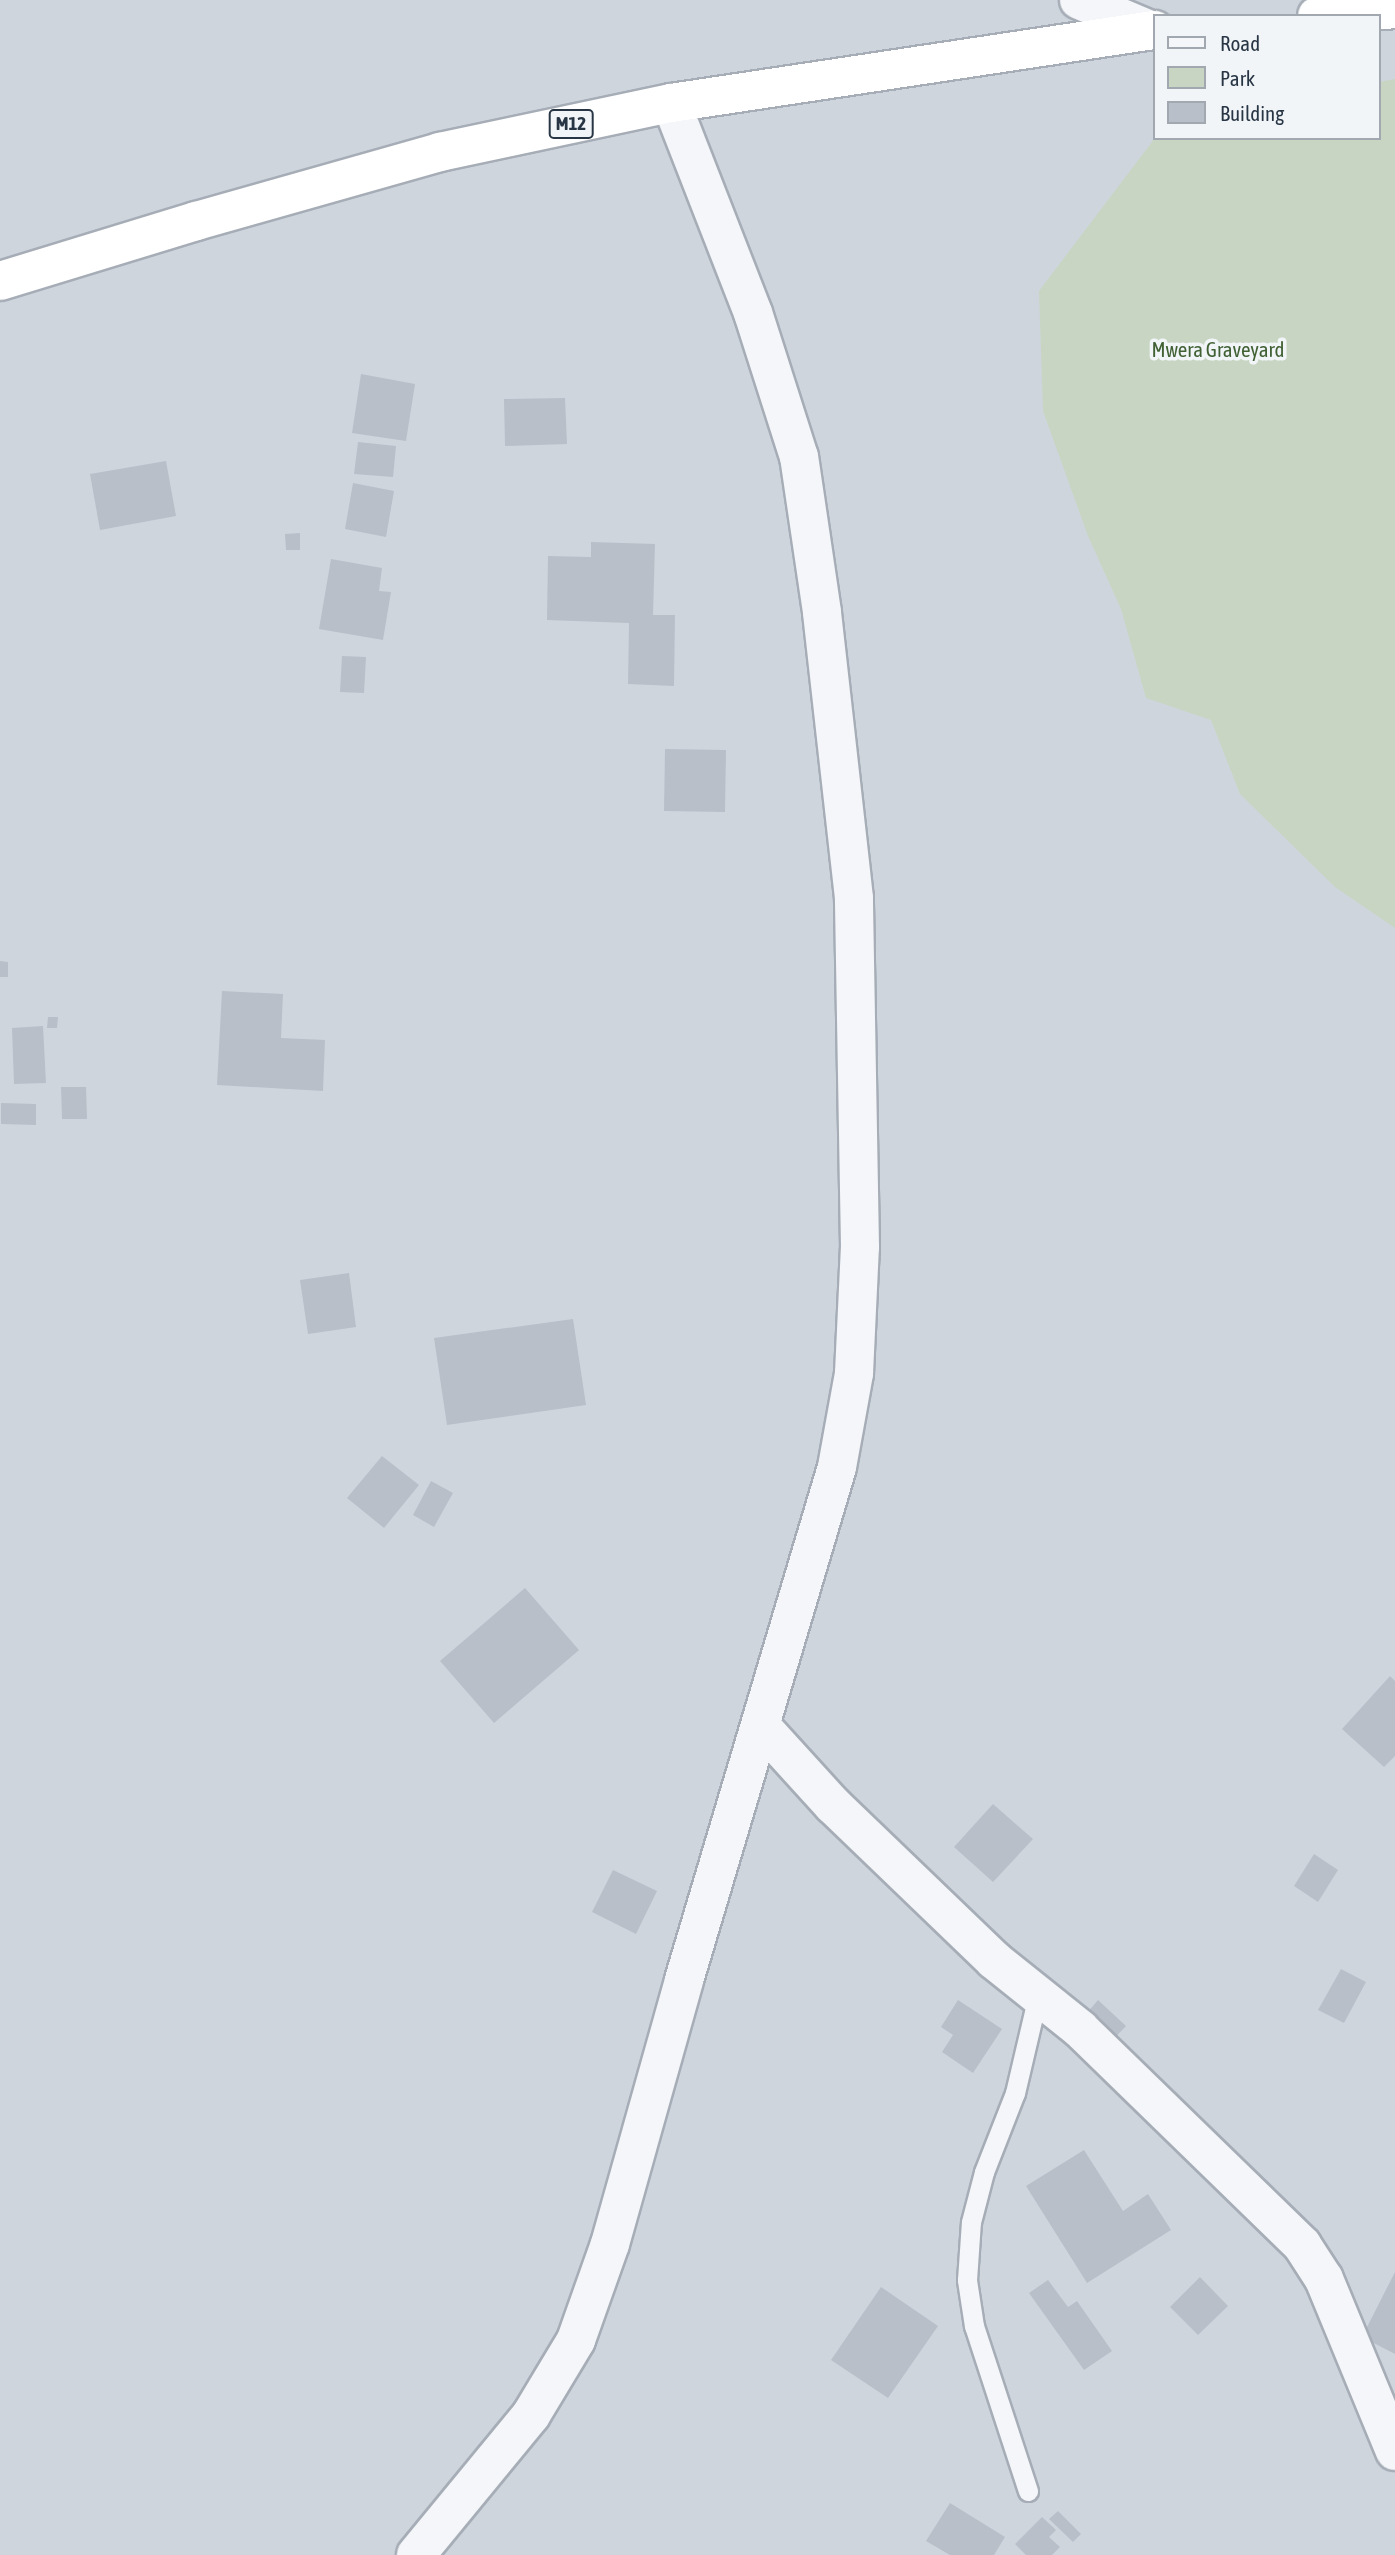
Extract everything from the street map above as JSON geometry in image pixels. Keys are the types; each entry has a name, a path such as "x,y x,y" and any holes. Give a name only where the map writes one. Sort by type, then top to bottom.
{"highway":[{"path":"1339,14 1395,9"},
{"name":"M12","path":"0,281 196,221 440,152 671,103 1153,30"}],"street":[{"path":"1079,0 1153,30"},
{"path":"416,2555 531,2415 576,2340 610,2244 684,1980 837,1468 854,1373 860,1247 854,898 821,612 799,457 753,313 671,103"},
{"path":"761,1726 833,1805 994,1960 1080,2029 1302,2245 1324,2279 1395,2451"}],"lane":[{"path":"1028,2491 974,2326 967,2280 971,2222 984,2172 1014,2092 1038,1995"}],"shaded area":[{"path":"0,0 1395,0 1395,2555 0,2555"}],"green space":[{"name":"Mwera Graveyard","path":"1395,79 1395,928 1335,887 1240,794 1211,720 1146,698 1121,609 1088,536 1043,411 1039,291 1154,139 1381,140 1381,82"}],"building":[{"path":"361,374 415,384 406,441 352,433"},
{"path":"565,398 567,444 505,446 504,399"},
{"path":"358,442 396,446 393,477 354,474"},
{"path":"166,461 176,516 100,530 90,474"},
{"path":"353,483 394,491 386,537 345,529"},
{"path":"300,533 300,550 286,550 285,534"},
{"path":"591,542 655,544 653,615 675,615 674,686 628,684 629,623 547,620 548,556 591,557"},
{"path":"331,559 382,568 379,591 391,592 383,640 319,629"},
{"path":"342,656 366,657 364,693 340,692"},
{"path":"665,749 726,750 725,812 664,811"},
{"path":"0,961 8,962 8,977 0,977"},
{"path":"222,991 283,994 281,1038 325,1040 323,1091 217,1085"},
{"path":"48,1017 58,1017 57,1028 47,1028"},
{"path":"43,1026 46,1083 14,1084 12,1028"},
{"path":"61,1087 86,1087 87,1119 62,1119"},
{"path":"1,1103 36,1104 36,1125 1,1124"},
{"path":"349,1273 356,1327 308,1334 300,1280"},
{"path":"573,1319 586,1405 447,1425 434,1338"},
{"path":"382,1456 419,1485 384,1528 347,1498"},
{"path":"431,1481 453,1493 434,1527 413,1515"},
{"path":"525,1588 579,1650 494,1723 440,1661"},
{"path":"1390,1676 1395,1681 1395,1756 1384,1767 1342,1729"},
{"path":"993,1804 1033,1839 993,1882 954,1847"},
{"path":"1314,1854 1338,1870 1318,1902 1294,1886"},
{"path":"613,1870 657,1891 636,1934 592,1912"},
{"path":"1341,1969 1366,1982 1344,2023 1318,2010"},
{"path":"958,2000 1002,2029 973,2073 942,2052 953,2035 941,2027"},
{"path":"1098,2000 1126,2026 1107,2046 1080,2021"},
{"path":"1084,2150 1123,2211 1148,2194 1171,2230 1087,2283 1026,2186"},
{"path":"1395,2272 1395,2354 1362,2337"},
{"path":"1200,2277 1228,2306 1198,2335 1170,2307"},
{"path":"1048,2280 1068,2307 1077,2301 1112,2351 1084,2370 1029,2293"},
{"path":"881,2287 938,2326 888,2398 831,2360"},
{"path":"950,2503 1005,2537 994,2555 950,2555 926,2541"},
{"path":"1058,2511 1081,2534 1073,2542 1049,2519"},
{"path":"1042,2517 1056,2530 1049,2537 1060,2547 1052,2555 1026,2555 1015,2544"}]}
